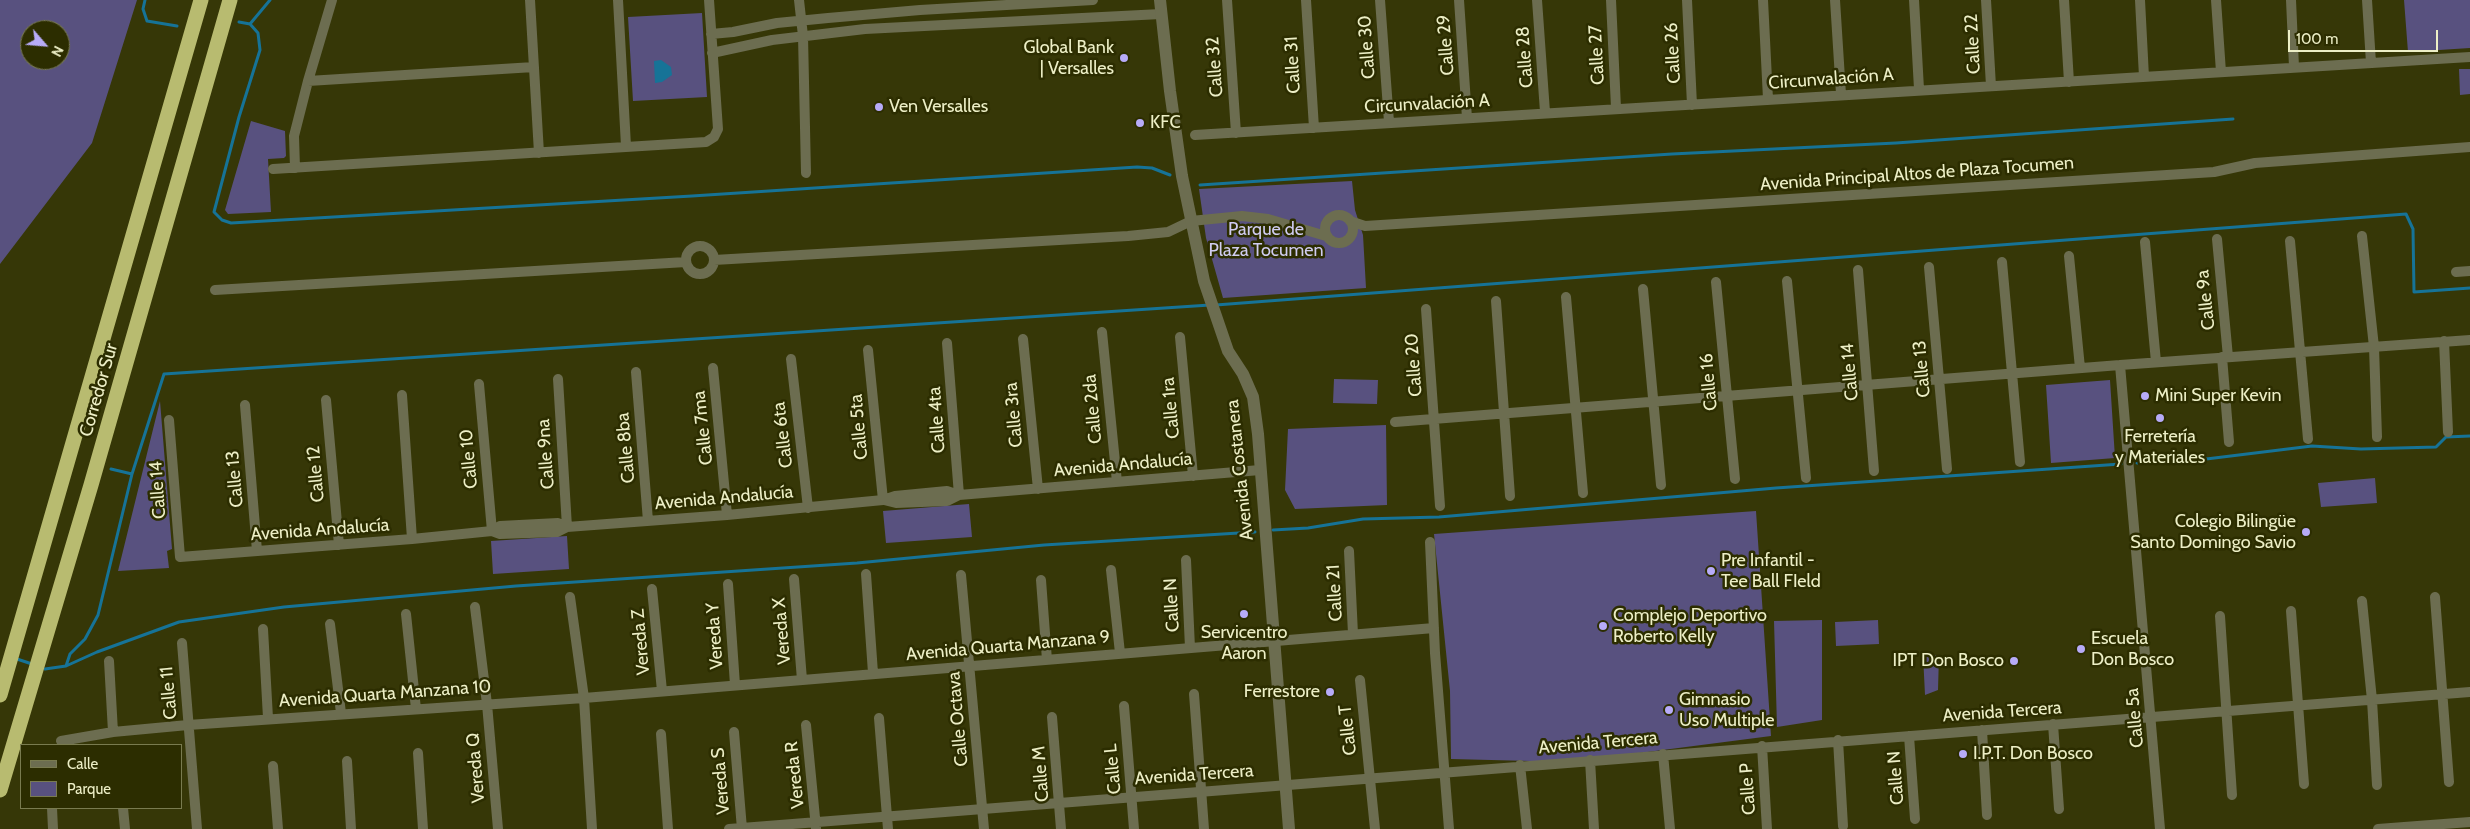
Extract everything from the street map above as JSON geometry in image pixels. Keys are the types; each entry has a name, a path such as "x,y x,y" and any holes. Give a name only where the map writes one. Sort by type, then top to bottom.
{"highway":[{"name":"Corredor Sur","path":"0,695 201,0"},
{"name":"Corredor Sur","path":"0,790 91,486 230,0"}],"street":[{"path":"295,168 294,136 332,0"},
{"path":"530,0 538,153"},
{"path":"618,0 626,146"},
{"path":"273,169 706,142 714,137 718,129 709,0"},
{"path":"799,0 803,36 806,173"},
{"path":"711,34 800,18 1093,0"},
{"name":"Avenida Costanera","path":"1160,0 1171,100 1191,221 1214,314 1228,351 1242,374 1252,396 1260,470 1289,829"},
{"name":"Calle 32","path":"1227,0 1236,132"},
{"name":"Calle 31","path":"1306,0 1314,128"},
{"name":"Calle 30","path":"1380,0 1389,122"},
{"name":"Calle 29","path":"1459,0 1467,118"},
{"name":"Calle 28","path":"1537,0 1545,112"},
{"name":"Calle 27","path":"1611,0 1616,108"},
{"name":"Calle 26","path":"1687,0 1692,105"},
{"path":"1763,0 1768,99"},
{"path":"1835,0 1840,94"},
{"path":"1914,0 1919,89"},
{"name":"Calle 22","path":"1986,0 1991,86"},
{"path":"2064,0 2069,82"},
{"path":"2140,0 2144,77"},
{"path":"2216,0 2221,72"},
{"path":"2291,0 2294,67"},
{"path":"2367,0 2371,62"},
{"path":"920,10 921,26"},
{"path":"712,53 803,36 865,29 1161,14"},
{"name":"Circunvalación A","path":"1195,135 1545,112 1692,105 1919,89 2069,82 2470,57"},
{"path":"308,81 534,67"},
{"name":"Avenida Principal Altos de Plaza Tocumen","path":"1350,221 1365,226 2214,172 2255,163 2470,147"},
{"path":"714,260 1128,236 1168,232 1191,221 1255,216 1314,231 1325,231"},
{"path":"1333,216 1343,216 1350,221 1352,234 1342,243 1333,242 1325,231 1333,216"},
{"name":"Avenida Principal Altos de Plaza Tocumen","path":"1352,234 1365,226"},
{"path":"2362,236 2374,346 2377,437"},
{"name":"Calle 9a","path":"2217,239 2229,442"},
{"path":"2290,241 2308,439"},
{"path":"2145,242 2156,362"},
{"path":"699,246 711,252 714,260 708,271 700,274 692,272 686,262 691,249 699,246"},
{"path":"2069,256 2080,368"},
{"path":"215,290 686,262"},
{"path":"2002,262 2020,462"},
{"name":"Calle 13","path":"1929,267 1947,469"},
{"name":"Calle 14","path":"1858,270 1874,471"},
{"path":"2456,272 2470,272"},
{"path":"1787,281 1806,478"},
{"name":"Calle 16","path":"1716,282 1735,480"},
{"path":"1643,289 1661,485"},
{"path":"1566,297 1583,493"},
{"path":"1496,301 1510,496"},
{"name":"Calle 20","path":"1426,309 1440,506"},
{"name":"Calle 2da","path":"1102,332 1117,482"},
{"name":"Calle 1ra","path":"1180,337 1193,476"},
{"name":"Calle 3ra","path":"1023,339 1038,489"},
{"path":"1395,422 1503,415 2156,362 2470,340"},
{"path":"2444,342 2448,432"},
{"name":"Calle 4ta","path":"947,343 959,496"},
{"name":"Calle 5ta","path":"868,350 883,500"},
{"name":"Calle 6ta","path":"791,359 808,508"},
{"name":"Calle 5a","path":"2120,365 2160,829"},
{"name":"Calle 7ma","path":"713,368 727,516"},
{"name":"Calle 8ba","path":"636,372 648,521"},
{"name":"Calle 9na","path":"558,379 567,527"},
{"name":"Calle 10","path":"479,384 492,531"},
{"path":"402,395 412,539"},
{"name":"Calle 12","path":"326,400 339,545"},
{"name":"Calle 13","path":"244,405 258,551"},
{"name":"Calle 14","path":"169,420 180,557"},
{"name":"Avenida Andalucía","path":"180,557 412,539 492,531 500,526 558,523 567,527 727,516 883,500 896,503 947,501 959,496 1260,470"},
{"path":"1430,542 1434,628 1449,829"},
{"name":"Calle 21","path":"1349,551 1353,634"},
{"name":"Calle N","path":"1186,560 1190,648"},
{"path":"1111,570 1120,653"},
{"path":"866,574 873,672"},
{"name":"Calle Octava","path":"961,575 984,829"},
{"name":"Vereda X","path":"794,579 802,680"},
{"path":"1041,580 1047,660"},
{"name":"Vereda Y","path":"728,584 735,685"},
{"name":"Vereda Z","path":"652,589 662,691"},
{"path":"570,597 584,698 592,829"},
{"path":"2435,597 2444,694 2449,782"},
{"path":"2362,601 2372,700 2377,784"},
{"name":"Vereda Q","path":"475,607 487,704 498,829"},
{"path":"2291,610 2304,784"},
{"path":"406,614 416,709"},
{"path":"2220,616 2232,795"},
{"path":"330,624 341,713"},
{"name":"Avenida Quarta Manzana 9","path":"584,698 802,680 873,672 1047,660 1434,628"},
{"path":"263,629 268,718"},
{"name":"Calle 11","path":"182,643 197,829"},
{"path":"109,661 113,732"},
{"name":"Calle T","path":"1360,680 1375,829"},
{"name":"Avenida Tercera","path":"729,829 816,826 888,817 1132,796 2470,692"},
{"path":"1194,694 1204,829"},
{"name":"Avenida Quarta Manzana 10","path":"61,741 113,732 188,724 584,698"},
{"name":"Calle L","path":"1124,706 1134,829"},
{"name":"Calle M","path":"1052,717 1061,829"},
{"path":"878,718 888,829"},
{"path":"2053,724 2060,809"},
{"name":"Vereda R","path":"806,725 816,826"},
{"path":"1982,730 1987,815"},
{"name":"Vereda S","path":"734,732 742,828"},
{"path":"661,734 668,829"},
{"name":"Calle N","path":"1909,736 1915,819"},
{"path":"1838,740 1843,826"},
{"name":"Calle P","path":"1762,746 1767,829"},
{"path":"418,753 423,829"},
{"path":"1664,754 1670,829"},
{"path":"1590,760 1594,829"},
{"path":"347,761 350,829"},
{"path":"1520,765 1527,829"},
{"path":"273,766 278,829"},
{"path":"52,809 54,829"},
{"path":"123,809 125,829"},
{"path":"2378,829 2447,826 2470,822"}],"green space":[{"path":"0,0 137,0 92,143 0,264"},
{"path":"2404,0 2470,0 2470,48 2408,52"},
{"path":"702,13 707,97 633,101 628,17"},
{"path":"2459,69 2470,69 2470,94 2460,95"},
{"path":"251,121 285,131 286,156 284,158 268,159 271,212 228,214 225,210"},
{"name":"Parque de Plaza Tocumen","path":"1352,181 1355,210 1363,235 1366,288 1223,298 1206,238 1199,189"},
{"path":"1334,379 1378,380 1377,404 1333,403"},
{"path":"2110,380 2115,458 2051,463 2046,385"},
{"path":"160,401 172,549 167,551 169,568 118,571"},
{"path":"1386,425 1387,505 1295,509 1285,490 1288,429"},
{"path":"2375,478 2377,503 2321,507 2318,483"},
{"path":"969,504 972,537 886,543 883,511"},
{"name":"Complejo Deportivo Roberto Kelly","path":"1756,511 1771,736 1570,762 1451,759 1450,691 1434,534"},
{"path":"567,536 569,569 493,574 491,541"},
{"path":"1822,620 1822,720 1777,727 1774,621"},
{"path":"1878,620 1879,644 1836,646 1835,622"},
{"path":"1923,655 1939,655 1938,690 1925,695"}],"water":[{"path":"661,60 671,67 672,75 662,82 655,83 654,61"}],"waterway":[{"path":"145,0 143,9 147,21 177,26"},
{"path":"250,24 270,0"},
{"path":"239,22 250,24 258,33 260,50 239,117 214,212 222,220 231,223 1137,167 1152,168 1170,175"},
{"path":"1200,185 1672,154 1896,143 2233,119"},
{"path":"1216,305 2406,214 2413,229 2414,292 2470,288"},
{"path":"111,469 132,474 164,374 1210,305"},
{"path":"2137,463 2190,461 2312,446 2361,449 2436,447 2446,437 2470,436"},
{"path":"1273,530 1308,528 1363,519 1439,517 1776,488 2121,464"},
{"path":"66,666 70,654 85,639 98,615 132,474"},
{"path":"45,669 66,666 97,652 179,622 284,607 516,586 857,563 1044,545 1255,532"},
{"path":"17,659 32,664"}],"place":[{"name":"Global Bank | Versalles","path":"1124,58"},
{"name":"Ven Versalles","path":"879,107"},
{"name":"KFC","path":"1140,123"},
{"name":"Mini Super Kevin","path":"2145,396"},
{"name":"Ferretería y Materiales","path":"2160,418"},
{"name":"Colegio Bilingüe Santo Domingo Savio","path":"2306,532"},
{"name":"Pre Infantil - Tee Ball FIeld","path":"1711,571"},
{"name":"Servicentro Aaron","path":"1244,614"},
{"name":"Complejo Deportivo Roberto Kelly","path":"1603,626"},
{"name":"Escuela Don Bosco","path":"2081,649"},
{"name":"IPT Don Bosco","path":"2014,661"},
{"name":"Ferrestore","path":"1330,692"},
{"name":"Gimnasio Uso Multiple","path":"1669,710"},
{"name":"I.P.T. Don Bosco","path":"1963,754"}]}
